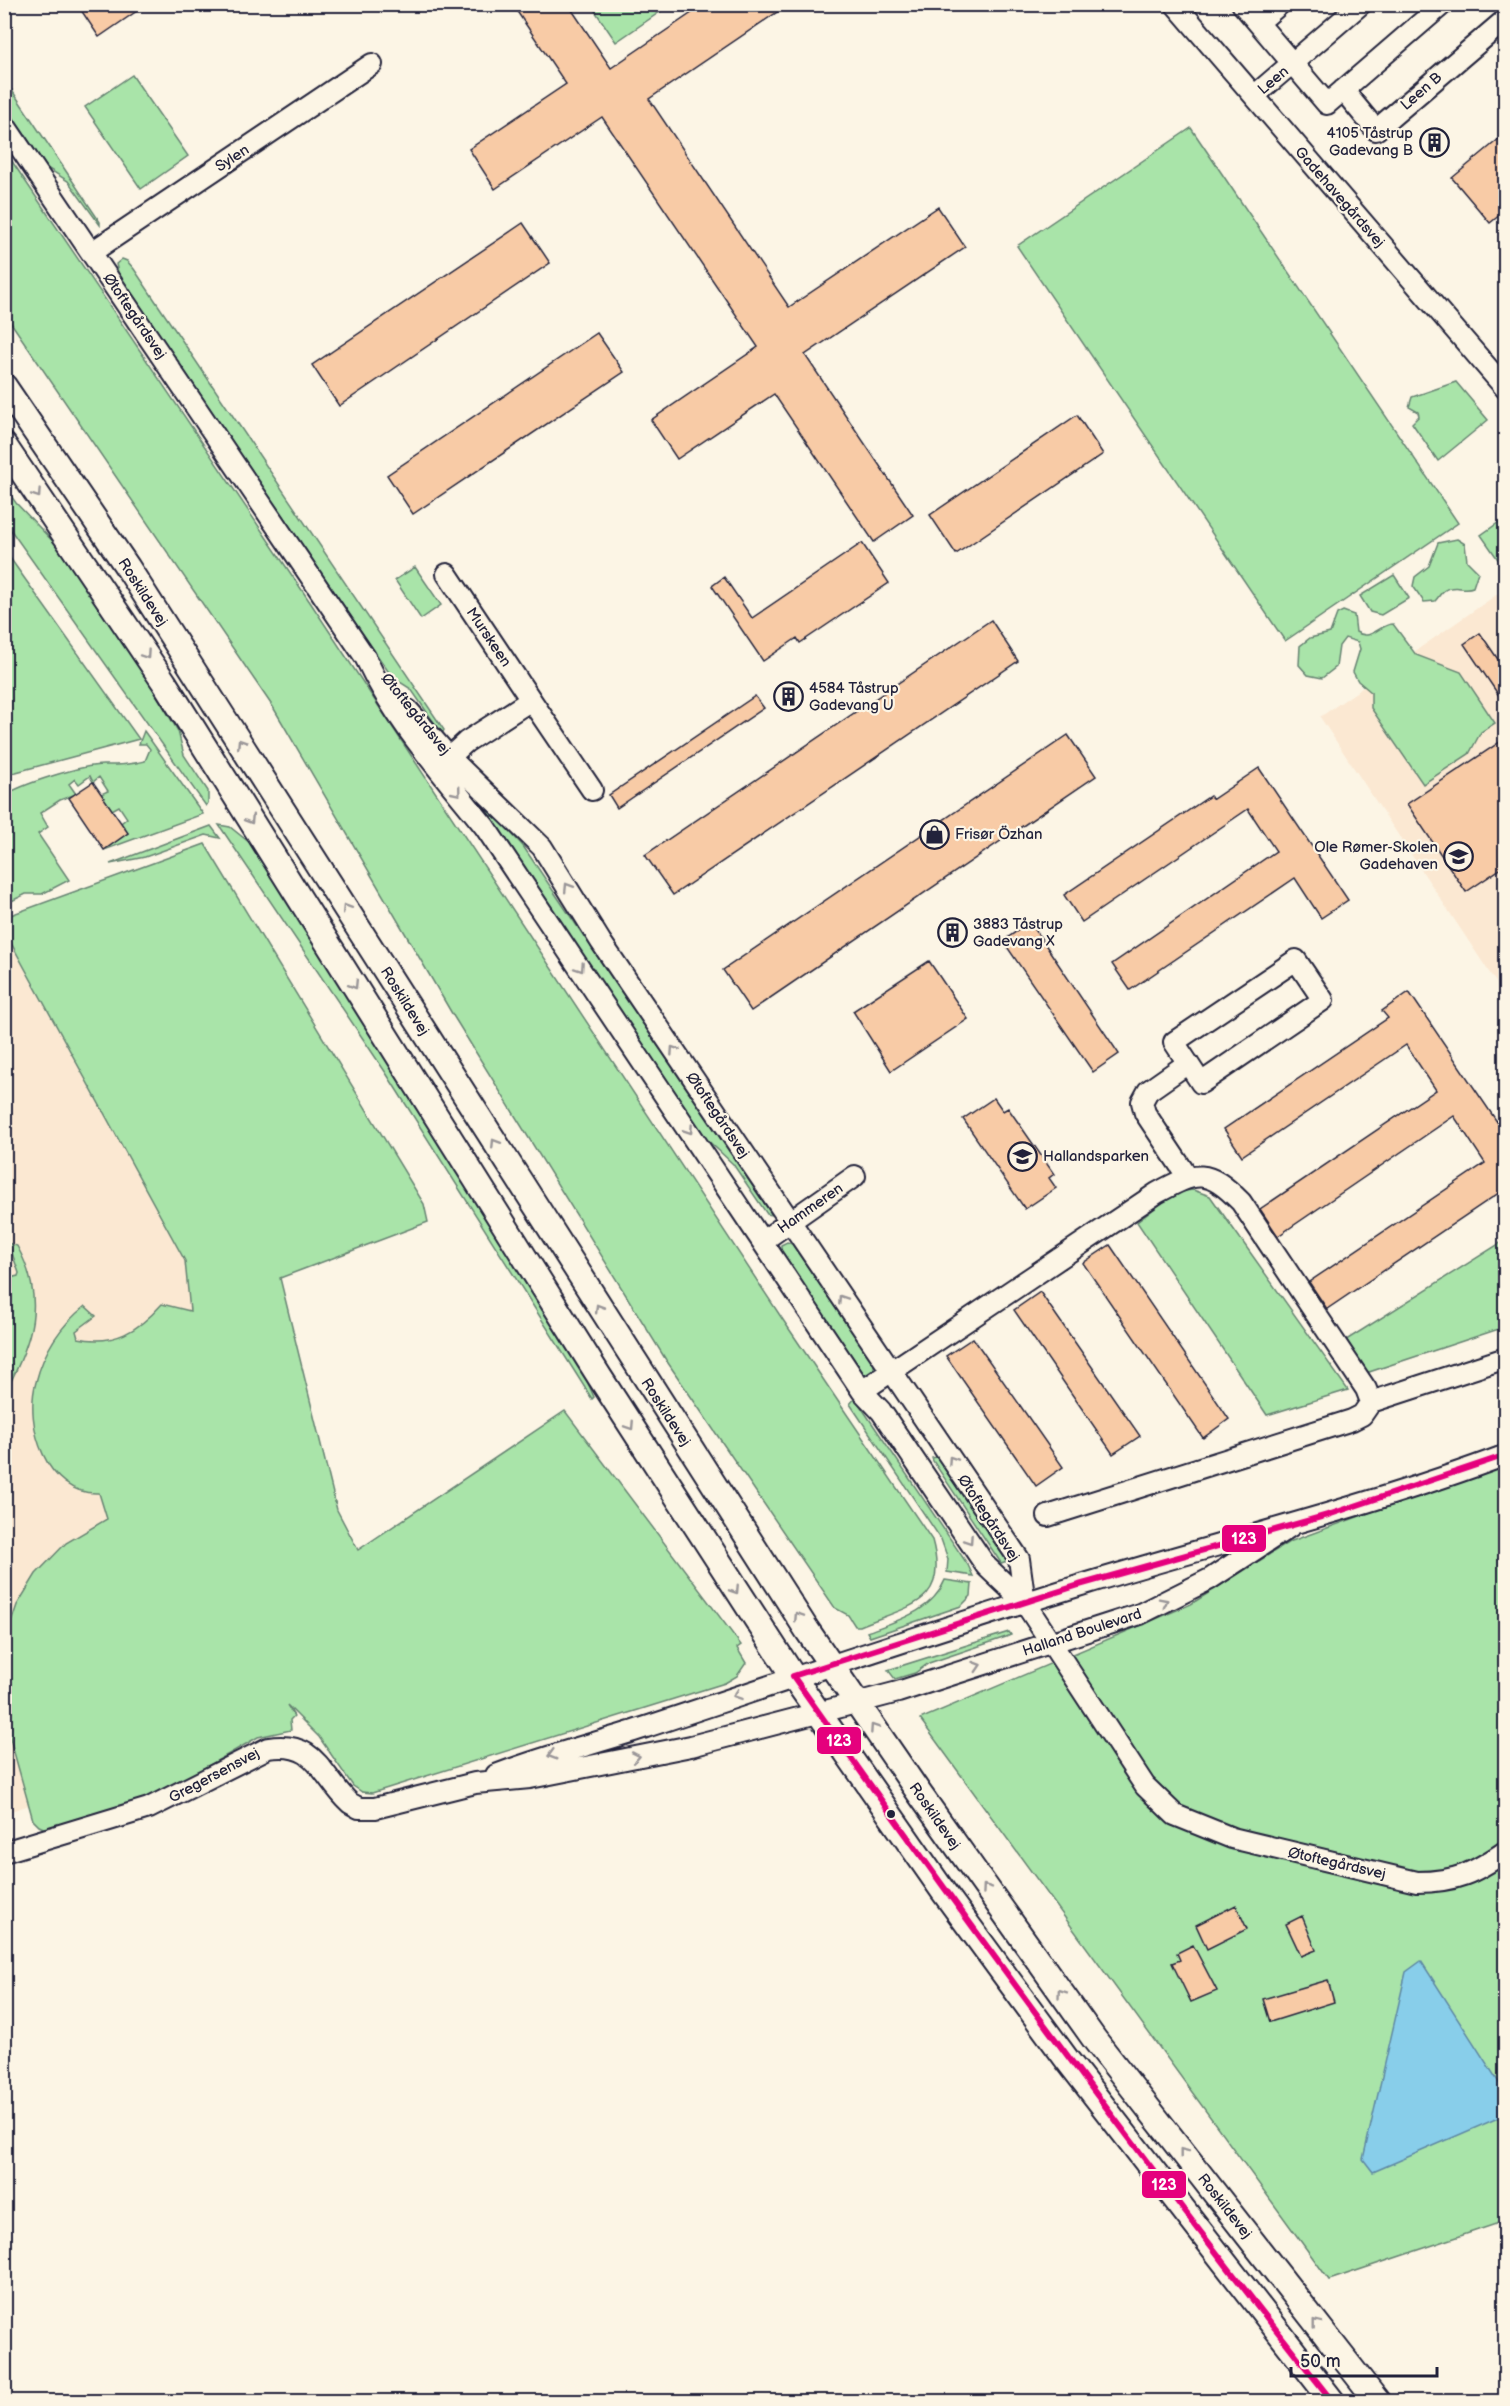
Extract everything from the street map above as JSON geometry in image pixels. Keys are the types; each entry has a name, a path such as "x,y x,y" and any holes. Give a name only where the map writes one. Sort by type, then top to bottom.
{"main road":[{"name":"Roskildevej","path":"4,386 141,588 631,1357 856,1702 1095,2040 1378,2402"},
{"path":"4,445 164,682 599,1376 792,1677 1068,2061 1333,2402"}],"street":[{"name":"Gadehavegårdsvej","path":"1175,4 1506,389"},
{"path":"1242,4 1327,104 1443,4"},
{"path":"1258,23 1280,4"},
{"name":"Leen","path":"1254,96 1361,4"},
{"name":"Leen B","path":"1343,90 1376,130 1506,19"},
{"name":"Sylen","path":"92,252 372,64"},
{"name":"Øtoftegårdsvej","path":"4,124 365,657 380,670 407,708 764,1240 862,1391 881,1411 991,1572 1025,1603 1145,1786 1174,1815 1202,1828 1417,1882 1444,1882 1477,1871 1506,1851"},
{"name":"Murskeen","path":"447,574 592,790"},
{"path":"443,762 466,742 531,700"},
{"name":"Øtoftegårdsvej","path":"443,762 542,846 601,942 1019,1559 1025,1603"},
{"path":"1296,960 1323,1000 1201,1083 1188,1063 1174,1042 1296,960"},
{"path":"1187,1176 1145,1113 1142,1102 1148,1091 1188,1063"},
{"name":"Hammeren","path":"764,1240 855,1176"},
{"path":"862,1391 1157,1193 1187,1176 1206,1177 1224,1185 1241,1202 1366,1389 1371,1402"},
{"path":"1048,1516 1352,1420 1362,1415 1371,1402 1506,1358"},
{"name":"Halland Boulevard","path":"792,1677 1025,1603 1291,1526 1506,1455"},
{"name":"Halland Boulevard","path":"856,1702 898,1692 1140,1614 1210,1579 1291,1526"},
{"name":"Gregersensvej","path":"475,1784 532,1760 643,1727 792,1677"},
{"name":"Gregersensvej","path":"4,1852 149,1808 247,1756 277,1746 287,1745 305,1751 324,1770 344,1798 358,1808 375,1808 475,1784 530,1778 691,1746 856,1702"}],"shaded area":[{"name":"Ole Rømer-Skolen Gadehaven","path":"1505,589 1505,996 1320,717"},
{"path":"4,932 185,1261 209,1490 137,1770 5,1813"}],"green space":[{"path":"591,5 670,5 616,42"},
{"path":"132,75 188,156 141,189 85,107"},
{"path":"5,80 100,225 68,181 47,168 5,106"},
{"path":"1191,128 1458,523 1285,641 1017,246"},
{"path":"5,151 310,602 783,1320 932,1540 936,1561 935,1578 930,1590 921,1600 860,1626 855,1626 848,1615 835,1608 666,1360 454,1017 273,707 5,314"},
{"path":"122,259 134,269 444,730 442,734 411,689 392,677 118,273 116,264"},
{"path":"1456,382 1488,420 1438,461 1412,423 1419,416 1418,412 1409,407 1412,397"},
{"path":"4,486 16,503 65,554 149,682 178,731 184,755 208,791 206,806 5,522"},
{"path":"1505,518 1506,567 1504,568 1481,535"},
{"path":"1457,539 1465,544 1467,561 1478,572 1473,587 1448,588 1435,601 1424,602 1413,586 1415,577 1429,566 1438,543"},
{"path":"5,551 139,739 5,775"},
{"path":"415,567 441,605 421,619 395,580"},
{"path":"1394,575 1409,598 1381,615 1370,612 1360,596"},
{"path":"1343,611 1354,615 1356,632 1367,635 1393,624 1416,655 1461,672 1495,723 1481,732 1469,754 1423,784 1371,708 1371,692 1358,681 1353,672 1360,649 1358,642 1345,638 1339,646 1336,667 1322,678 1308,675 1299,665 1300,646 1310,638 1330,633 1337,614"},
{"path":"144,731 203,814 104,850 128,833 121,823 127,818 119,806 112,810 101,794 108,791 99,777 93,782 90,776 79,784 75,779 69,784 76,794 60,800 40,813 48,827 38,834 69,880 42,894 26,894 5,904 4,796 37,781 67,772 93,766 145,761 150,749 146,744 139,744"},
{"path":"463,781 523,846 772,1215 767,1214 733,1164 701,1134"},
{"path":"219,825 230,827 250,843 577,1358 594,1397 592,1399 386,1073"},
{"path":"211,826 220,838 206,835 145,857 110,864"},
{"path":"205,844 424,1204 428,1222 280,1278 337,1510 358,1550 565,1411 741,1645 737,1648 746,1663 737,1676 725,1683 372,1793 362,1792 353,1786 319,1737 287,1705 294,1716 290,1720 291,1730 258,1737 172,1787 140,1801 48,1830 33,1820 10,1738 5,1703 5,1640 17,1605 36,1574 66,1543 107,1519 99,1493 81,1491 65,1483 43,1454 33,1417 33,1399 39,1370 48,1349 61,1330 85,1306 96,1316 76,1331 78,1338 91,1340 114,1338 134,1329 162,1304 190,1311 185,1261 5,932 5,917"},
{"path":"1193,1190 1210,1196 1348,1390 1267,1415 1137,1222 1176,1192"},
{"path":"1505,1240 1505,1327 1366,1373 1343,1342"},
{"path":"5,1242 17,1246 32,1285 34,1303 29,1338 5,1393 5,1275 6,1279 18,1276 19,1273 9,1245 5,1246"},
{"path":"787,1242 792,1244 874,1364 874,1372 867,1376 863,1373 781,1253 781,1245"},
{"path":"855,1398 968,1565 973,1576 947,1572 948,1559 941,1539 850,1404"},
{"path":"936,1457 1007,1561 1001,1563 933,1461 932,1458"},
{"path":"1505,1463 1505,2221 1329,2280 920,1719 1191,1604 1289,1542"},
{"path":"945,1580 972,1584 971,1596 961,1606 870,1637 867,1632 922,1608 939,1591"},
{"path":"1009,1632 1011,1635 929,1663 915,1673 895,1679 888,1670"}],"water":[{"path":"1421,1961 1505,2092 1505,2115 1373,2172 1363,2159 1406,1972"}],"building":[{"path":"77,4 147,4 99,37"},
{"path":"512,4 568,4 611,68 705,4 789,4 649,99 789,307 938,207 965,247 805,355 913,515 874,542 774,394 677,459 651,420 758,347 602,117 495,189 469,149 566,84"},
{"path":"1506,133 1506,210 1490,223 1452,178"},
{"path":"523,223 550,263 339,406 312,365"},
{"path":"597,333 624,372 413,514 387,475"},
{"path":"1077,415 1103,454 956,554 930,515"},
{"path":"862,543 889,583 800,643 797,638 763,661 712,586 724,577 752,618"},
{"path":"991,620 1018,661 673,895 645,855"},
{"path":"1480,633 1506,671 1506,706 1464,644"},
{"path":"755,696 764,708 617,808 609,795"},
{"path":"1068,735 1096,776 751,1011 723,970"},
{"path":"1506,738 1506,865 1466,892 1407,804"},
{"path":"1259,768 1348,900 1321,918 1295,878 1130,990 1112,964 1276,851 1248,809 1082,922 1064,895 1210,796 1213,799"},
{"path":"93,782 128,833 104,850 69,798"},
{"path":"1030,922 1119,1054 1093,1072 1003,941"},
{"path":"929,961 968,1019 891,1071 853,1011"},
{"path":"1409,992 1506,1135 1506,1188 1327,1309 1309,1282 1485,1163 1454,1116 1278,1236 1260,1209 1436,1090 1406,1045 1242,1156 1224,1129 1388,1018 1382,1011"},
{"path":"994,1098 1003,1111 1008,1108 1054,1174 1049,1178 1056,1188 1025,1209 963,1119"},
{"path":"1110,1245 1229,1419 1203,1438 1083,1263"},
{"path":"1040,1292 1140,1436 1113,1454 1014,1310"},
{"path":"973,1338 1063,1467 1036,1486 946,1356"},
{"path":"1236,1905 1247,1929 1207,1949 1196,1925"},
{"path":"1302,1916 1316,1950 1301,1956 1286,1924"},
{"path":"1193,1945 1217,1991 1191,2002 1172,1963 1180,1960 1177,1953"},
{"path":"1328,1980 1334,2002 1270,2022 1263,1999"}],"transit line":[{"name":"123","path":"1333,2402 1058,2043 793,1676 1079,1585 1328,1515 1506,1455"}],"place":[{"name":"4105 Tåstrup Gadevang B","path":"1434,142"},
{"name":"4584 Tåstrup Gadevang U","path":"788,697"},
{"name":"Frisør Özhan","path":"934,834"},
{"name":"Ole Rømer-Skolen Gadehaven","path":"1459,856"},
{"name":"3883 Tåstrup Gadevang X","path":"952,933"},
{"name":"Hallandsparken","path":"1022,1156"}]}
